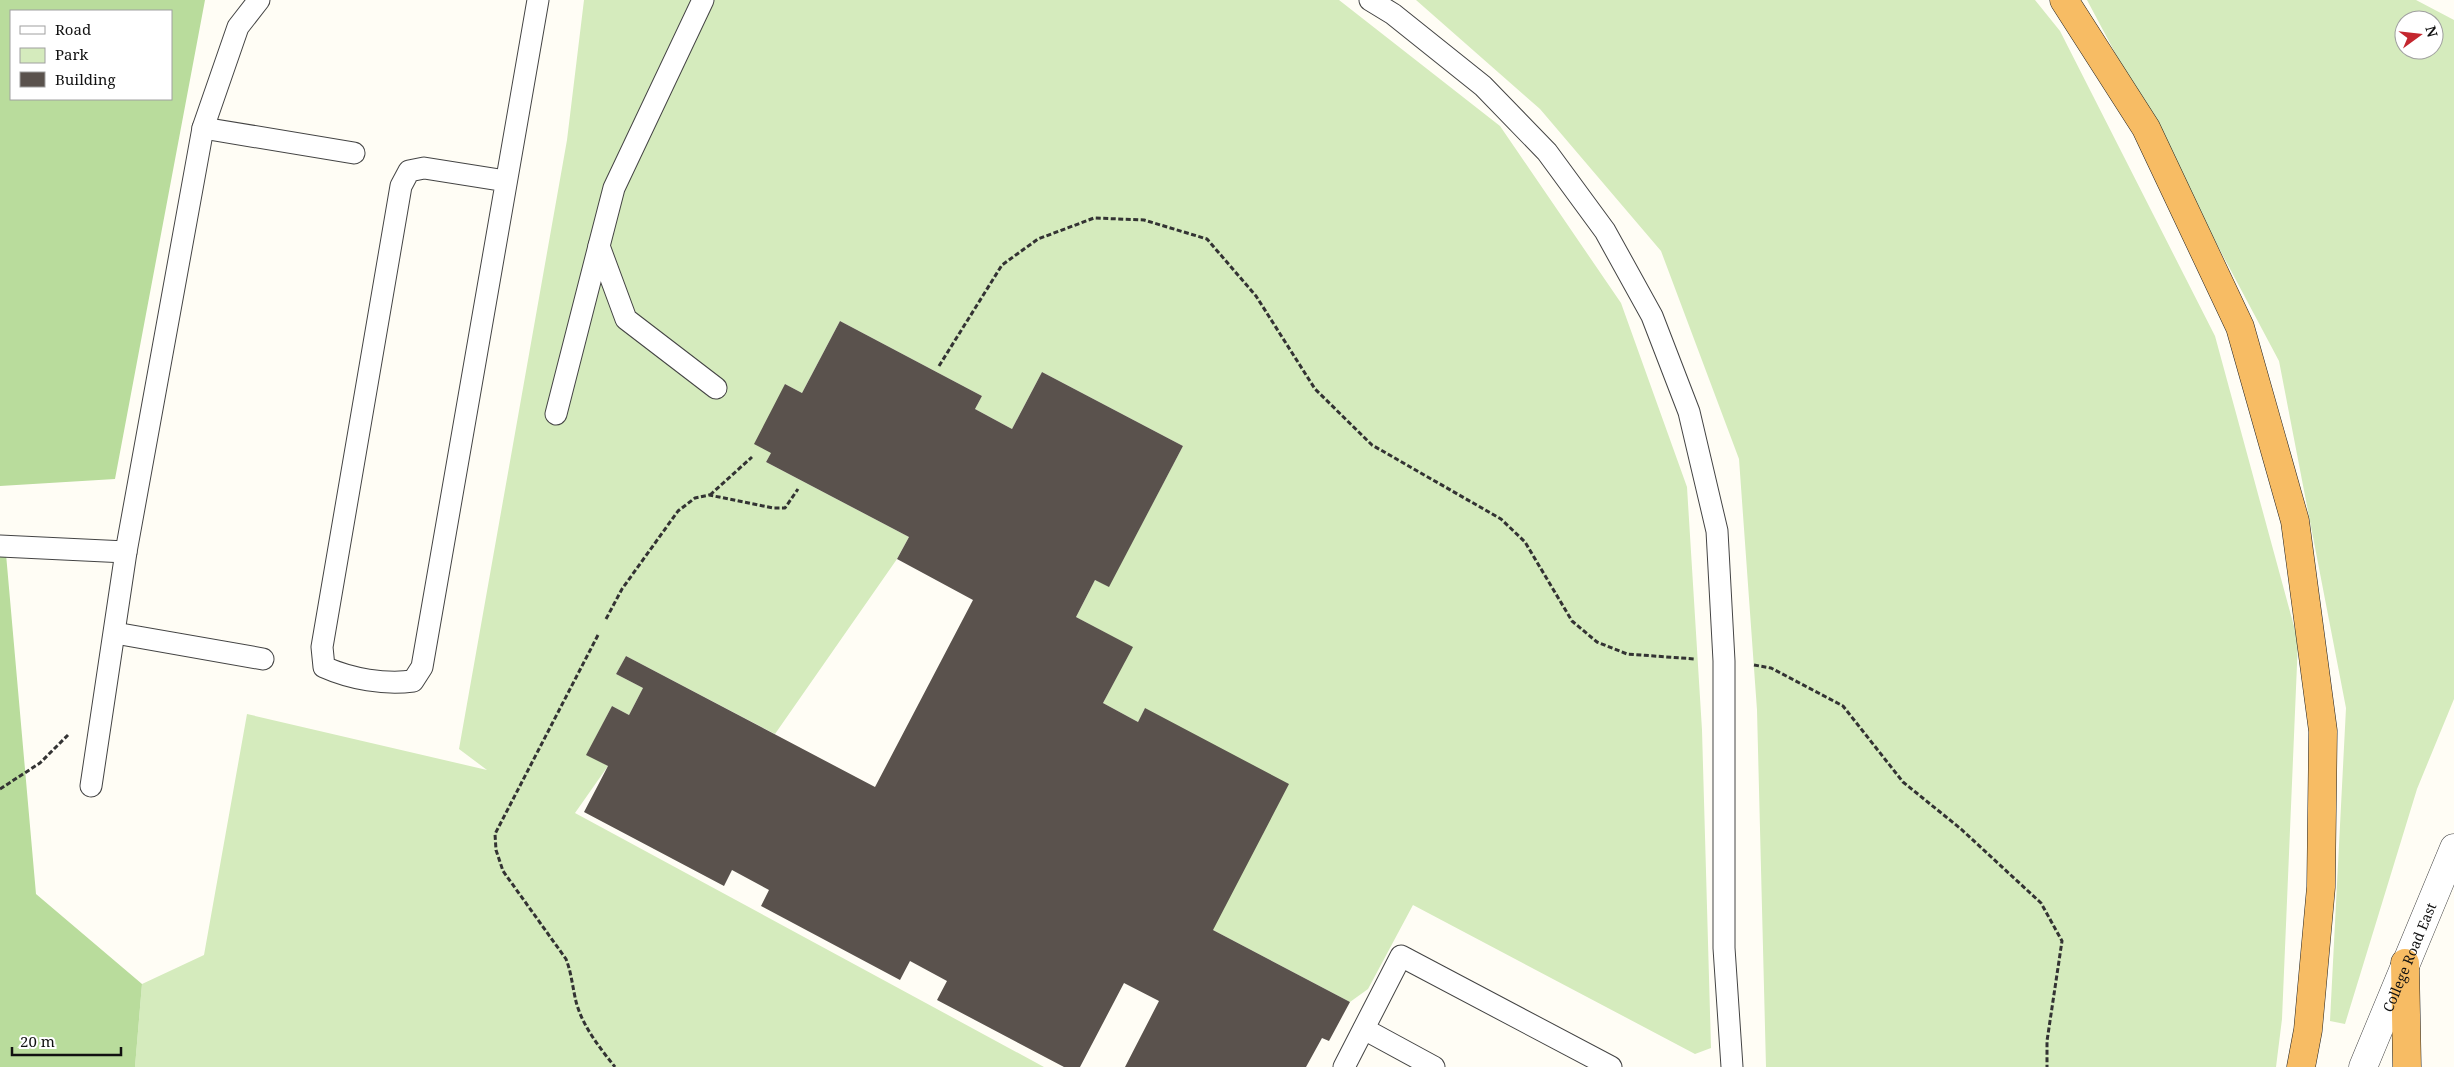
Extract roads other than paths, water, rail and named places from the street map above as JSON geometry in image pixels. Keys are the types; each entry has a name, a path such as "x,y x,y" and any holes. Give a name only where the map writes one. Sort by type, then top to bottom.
{"highway":[{"path":"2064,0 2146,128 2240,327 2296,521 2324,731 2321,887 2308,1030 2301,1067"},
{"path":"2405,963 2407,1067"}],"street":[{"name":"College Road East","path":"2363,1067 2454,848"}],"lane":[{"path":"91,786 126,552 203,128 238,27 259,0"},
{"path":"506,182 424,168 409,171 401,186 322,647 324,667 339,674 396,684 414,681 422,667 538,0"},
{"path":"556,414 614,188 703,0"},
{"path":"1370,0 1393,14 1483,86 1547,152 1605,230 1652,316 1689,412 1717,530 1724,661 1724,948 1732,1067"},
{"path":"203,128 354,153"},
{"path":"599,246 626,319 716,388"},
{"path":"0,546 126,552"},
{"path":"115,633 262,659"},
{"path":"1344,1067 1400,956 1611,1067"},
{"path":"1364,1029 1434,1067"}]}
